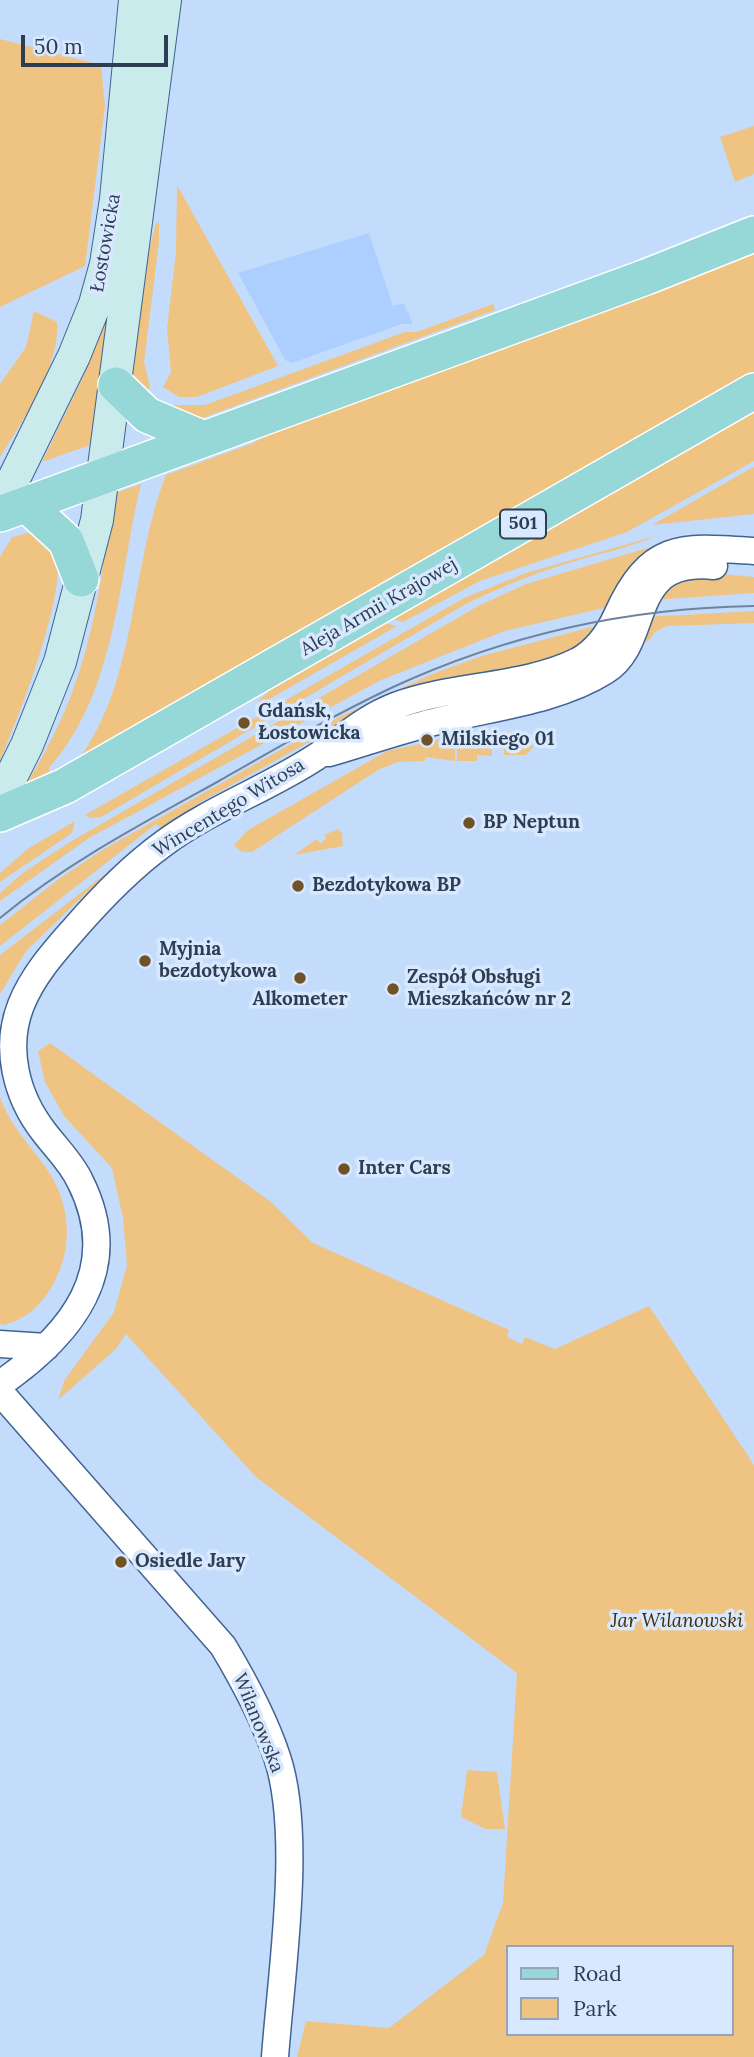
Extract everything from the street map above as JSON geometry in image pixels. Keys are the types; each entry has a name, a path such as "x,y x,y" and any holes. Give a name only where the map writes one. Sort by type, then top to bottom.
{"main road":[{"name":"Łostowicka","path":"9,508 74,356 100,284 116,199 135,0"},
{"name":"Łostowicka","path":"0,799 27,745 60,662 97,520 165,0"},
{"path":"9,508 103,477 646,277 754,234"},
{"path":"116,385 147,415 204,439"},
{"name":"Aleja Armii Krajowej","path":"0,814 65,786 754,391"},
{"path":"9,508 66,541 81,579"}],"street":[{"name":"Wincentego Witosa","path":"0,1384 46,1348 76,1313 88,1290 96,1265 92,1216 81,1182 42,1130 17,1084 13,1061 14,1034 25,996 48,957 122,877 164,843 315,757 361,721 435,693 534,675 577,662 606,637 640,573 666,554 712,548 754,551"},
{"name":"Wincentego Witosa","path":"315,757 391,732 578,685 608,670 626,649 646,595 661,579 682,568 707,565 754,569"},
{"path":"0,1344 46,1348"},
{"name":"Wilanowska","path":"0,1392 207,1625 247,1686 277,1758 285,1793 289,1858 275,2057"}],"shaded area":[{"path":"369,233 393,306 404,303 413,324 402,324 292,363 285,360 238,273"}],"green space":[{"path":"0,39 101,65 105,106 85,266 0,307"},
{"path":"754,126 754,174 735,182 720,137"},
{"path":"177,185 278,366 197,397 179,397 163,387 171,372 167,328 176,252"},
{"path":"156,223 159,223 159,242 144,362 150,387 147,397 131,375 140,286"},
{"path":"754,249 754,377 79,759 98,727 123,658 154,510 166,475 251,444 290,423"},
{"path":"114,281 96,443 42,462 84,375"},
{"path":"493,304 495,310 205,417 195,419 170,408 174,405 205,405 405,332 417,332"},
{"path":"34,311 57,322 53,356 38,392 0,457 0,384 26,347"},
{"path":"754,406 754,461 627,532 480,581 403,622 387,617"},
{"path":"754,467 754,514 652,525 748,470"},
{"path":"141,484 112,633 89,704 72,738 49,768 50,779 21,792 61,720 86,649 102,575 113,494"},
{"path":"32,532 47,542 56,559 54,600 38,659 0,760 0,557 12,537"},
{"path":"656,536 545,571 466,604 101,817 91,818 85,815 464,598 526,573"},
{"path":"664,543 612,606 505,631 381,680 89,838 0,901 0,893 24,872 70,842 478,606 526,584"},
{"path":"722,574 754,577 754,593 653,600 667,583"},
{"path":"754,611 754,623 667,626 655,632 648,642 639,639 645,617"},
{"path":"379,622 397,626 259,705 258,701 291,672"},
{"path":"603,624 571,651 545,661 356,716 199,803 161,828 156,824 0,946 0,925 60,878 104,849 339,717 432,674 482,656"},
{"path":"475,732 524,732 530,736 533,747 526,755 504,755 504,741 491,741 492,756 477,755 477,761 457,761 457,744 450,744 450,748 455,748 455,761 425,757 425,761 398,762 378,770 252,852 242,852 234,845 248,830 387,751"},
{"path":"75,821 72,833 0,882 0,873 29,848"},
{"path":"338,829 342,833 343,846 294,855 317,839 320,843 326,839 324,835"},
{"path":"108,872 26,951 0,994 0,955"},
{"name":"Jar Wilanowski","path":"50,1043 271,1202 313,1243 509,1330 507,1337 522,1344 525,1337 555,1349 649,1306 754,1465 754,2057 297,2057 306,2021 389,2028 484,1955 503,1903 517,1673 256,1477 126,1334 116,1349 58,1400 64,1381 114,1312 127,1265 123,1218 112,1168 64,1116 45,1082 38,1051"},
{"path":"0,1097 15,1126 55,1183 61,1197 67,1227 64,1257 48,1293 25,1316 3,1325 0,1324"},
{"path":"467,1770 497,1772 505,1829 485,1829 461,1817"}],"tram line":[{"path":"0,918 52,879 134,828 325,721 434,669 523,639 568,628 660,612 754,606"}],"place":[{"name":"Gdańsk, Łostowicka","path":"244,723"},
{"name":"Milskiego 01","path":"427,740"},
{"name":"BP Neptun","path":"469,823"},
{"name":"Bezdotykowa BP","path":"298,886"},
{"name":"Myjnia bezdotykowa","path":"145,961"},
{"name":"Alkometer","path":"300,978"},
{"name":"Zespół Obsługi Mieszkańców nr 2","path":"393,989"},
{"name":"Inter Cars","path":"344,1169"},
{"name":"Osiedle Jary","path":"121,1562"}]}
